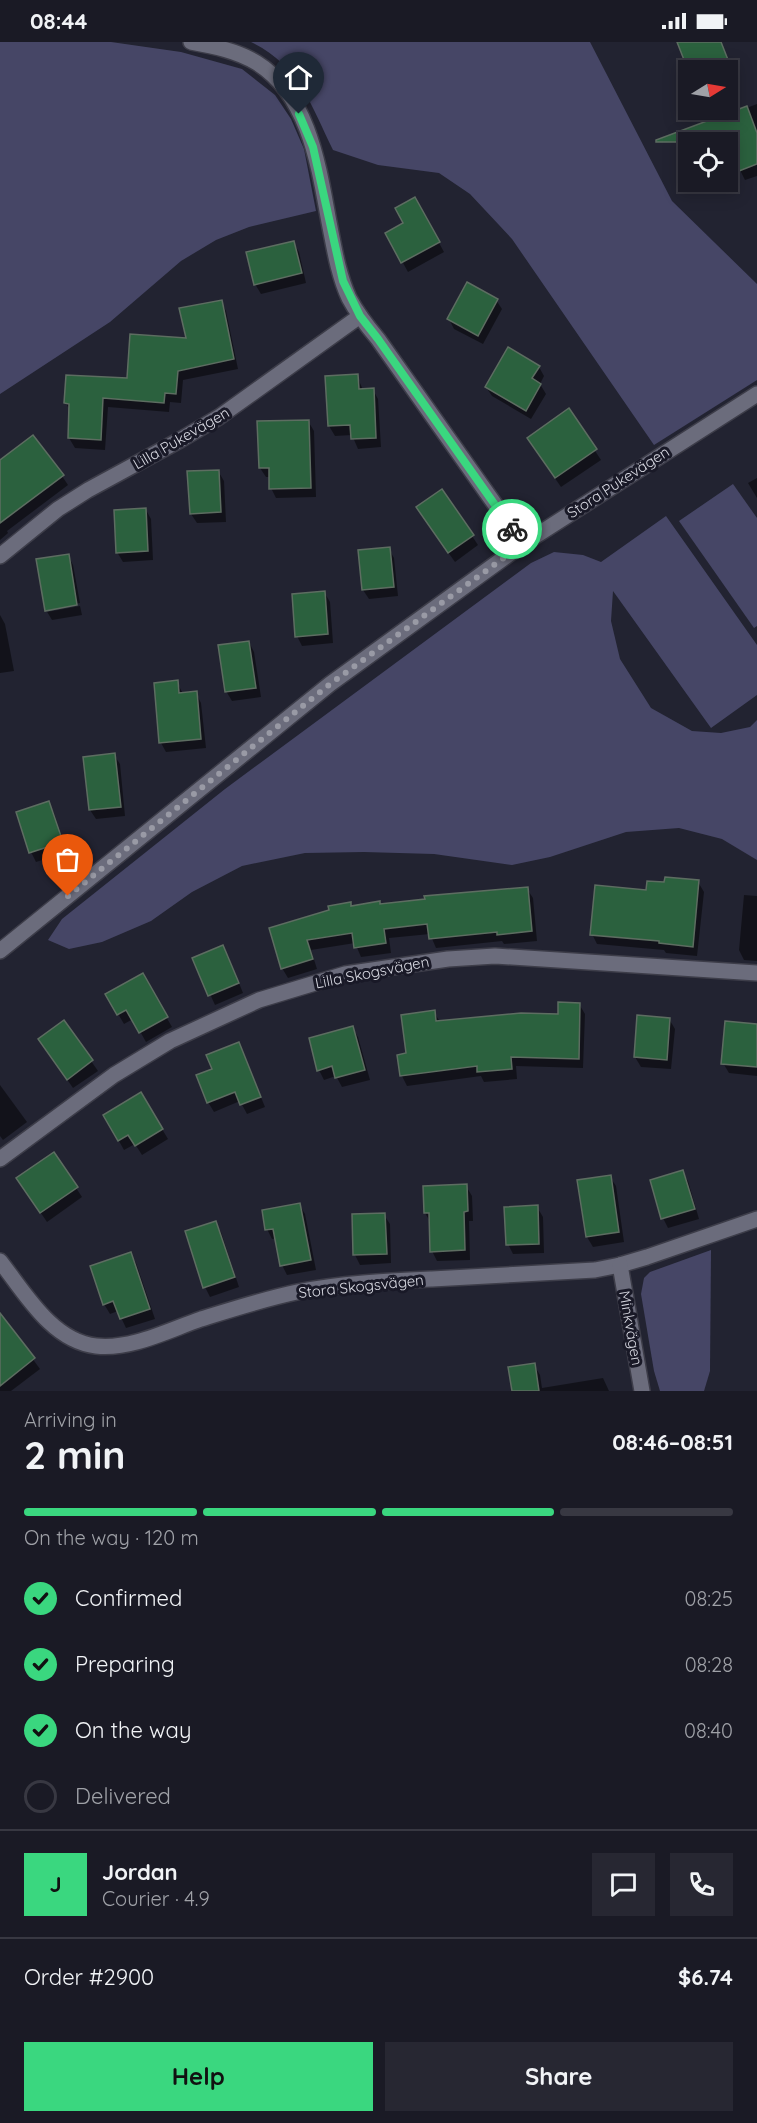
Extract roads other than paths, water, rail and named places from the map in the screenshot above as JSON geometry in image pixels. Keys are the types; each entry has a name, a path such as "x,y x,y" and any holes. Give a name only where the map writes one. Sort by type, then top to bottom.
{"street":[{"path":"191,42 210,45 256,63 273,76 288,93 313,147 343,281 360,316 523,544"},
{"name":"Lilla Pukevägen","path":"0,556 58,509 219,417 360,316"},
{"name":"Stora Pukevägen","path":"0,951 330,684 523,544 757,394"},
{"name":"Lilla Skogsvägen","path":"0,1159 114,1075 170,1041 259,1000 345,974 448,958 495,956 757,973"},
{"name":"Stora Skogsvägen","path":"0,1262 42,1314 62,1332 96,1346 114,1346 135,1342 255,1302 299,1292 380,1282 595,1270 621,1265 757,1219"},
{"name":"Minkvägen","path":"621,1265 642,1391"}]}
